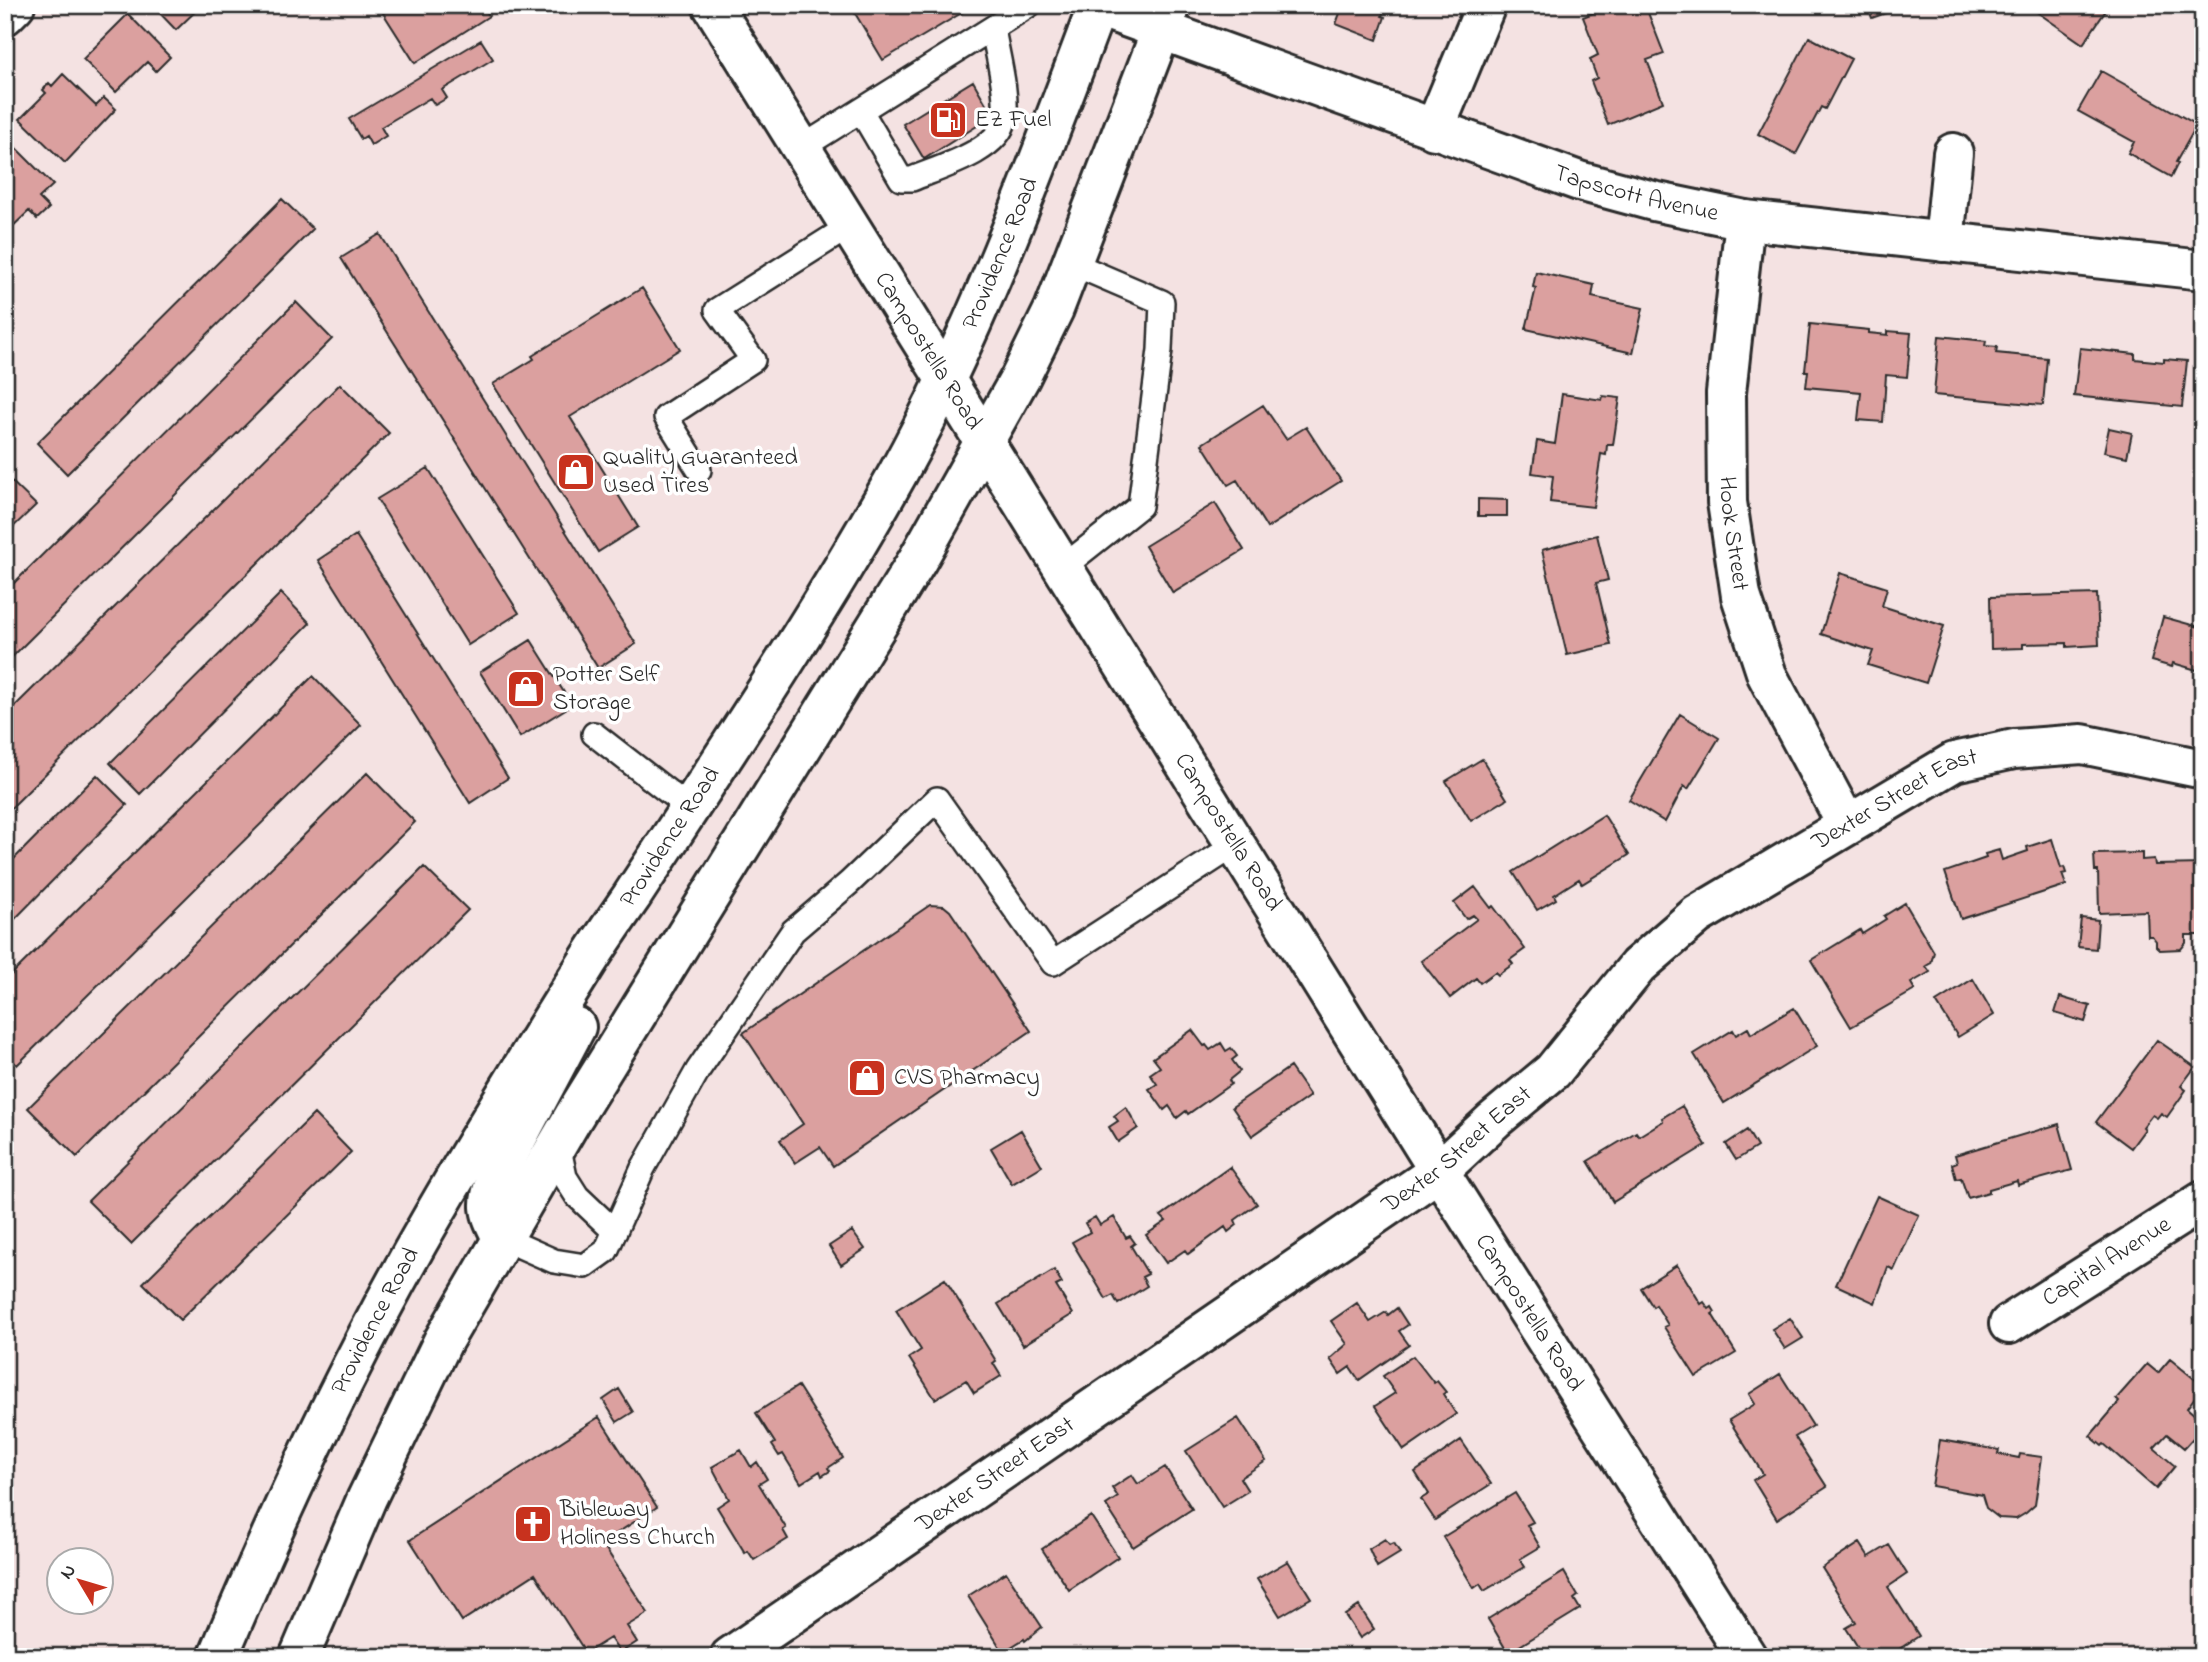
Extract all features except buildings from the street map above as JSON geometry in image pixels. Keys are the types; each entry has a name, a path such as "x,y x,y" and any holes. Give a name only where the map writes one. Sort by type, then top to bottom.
{"main road":[{"path":"5,15 15,5"},
{"name":"Campostella Road","path":"712,5 1439,1171 1747,1657"},
{"path":"1434,130 1486,5"},
{"name":"Tapscott Avenue","path":"1097,6 1167,18 1434,130 1579,181 1653,201 1745,220 2203,270"},
{"name":"Providence Road","path":"218,1657 304,1465 376,1320 432,1218 587,962 858,543 946,380 999,263 1097,6"},
{"path":"299,1657 367,1498 443,1341 558,1143 917,561 985,443 1054,309 1167,18"},
{"path":"1944,242 1953,153"},
{"name":"Hook Street","path":"1745,220 1726,393 1727,502 1741,596 1767,675 1847,825"},
{"name":"Dexter Street East","path":"730,1657 1439,1171 1553,1071 1638,966 1697,915 1954,762 2014,749 2081,744 2203,769"},
{"path":"502,1238 490,1214 489,1199 497,1176 576,1027 587,962"},
{"name":"Capital Avenue","path":"2009,1324 2203,1201"}],"lane":[{"path":"801,148 1030,5"},
{"path":"861,111 901,179 912,179 980,149 997,136 1004,121 1005,104 993,29"},
{"path":"699,470 666,417 753,360 717,310 850,226"},
{"path":"1062,569 1140,506 1160,350 1162,302 1071,263"},
{"path":"594,734 689,808"},
{"path":"502,1238 554,1261 584,1266 606,1251 643,1168 698,1070 793,931 849,883 937,799 1054,963 1235,845"},
{"path":"558,1143 565,1177 577,1196 615,1232"}],"place":[{"name":"EZ Fuel","path":"948,120"},
{"name":"Quality Guaranteed Used Tires","path":"576,472"},
{"name":"Potter Self Storage","path":"526,689"},
{"name":"CVS Pharmacy","path":"867,1078"},
{"name":"Bibleway Holiness Church","path":"533,1524"}]}
